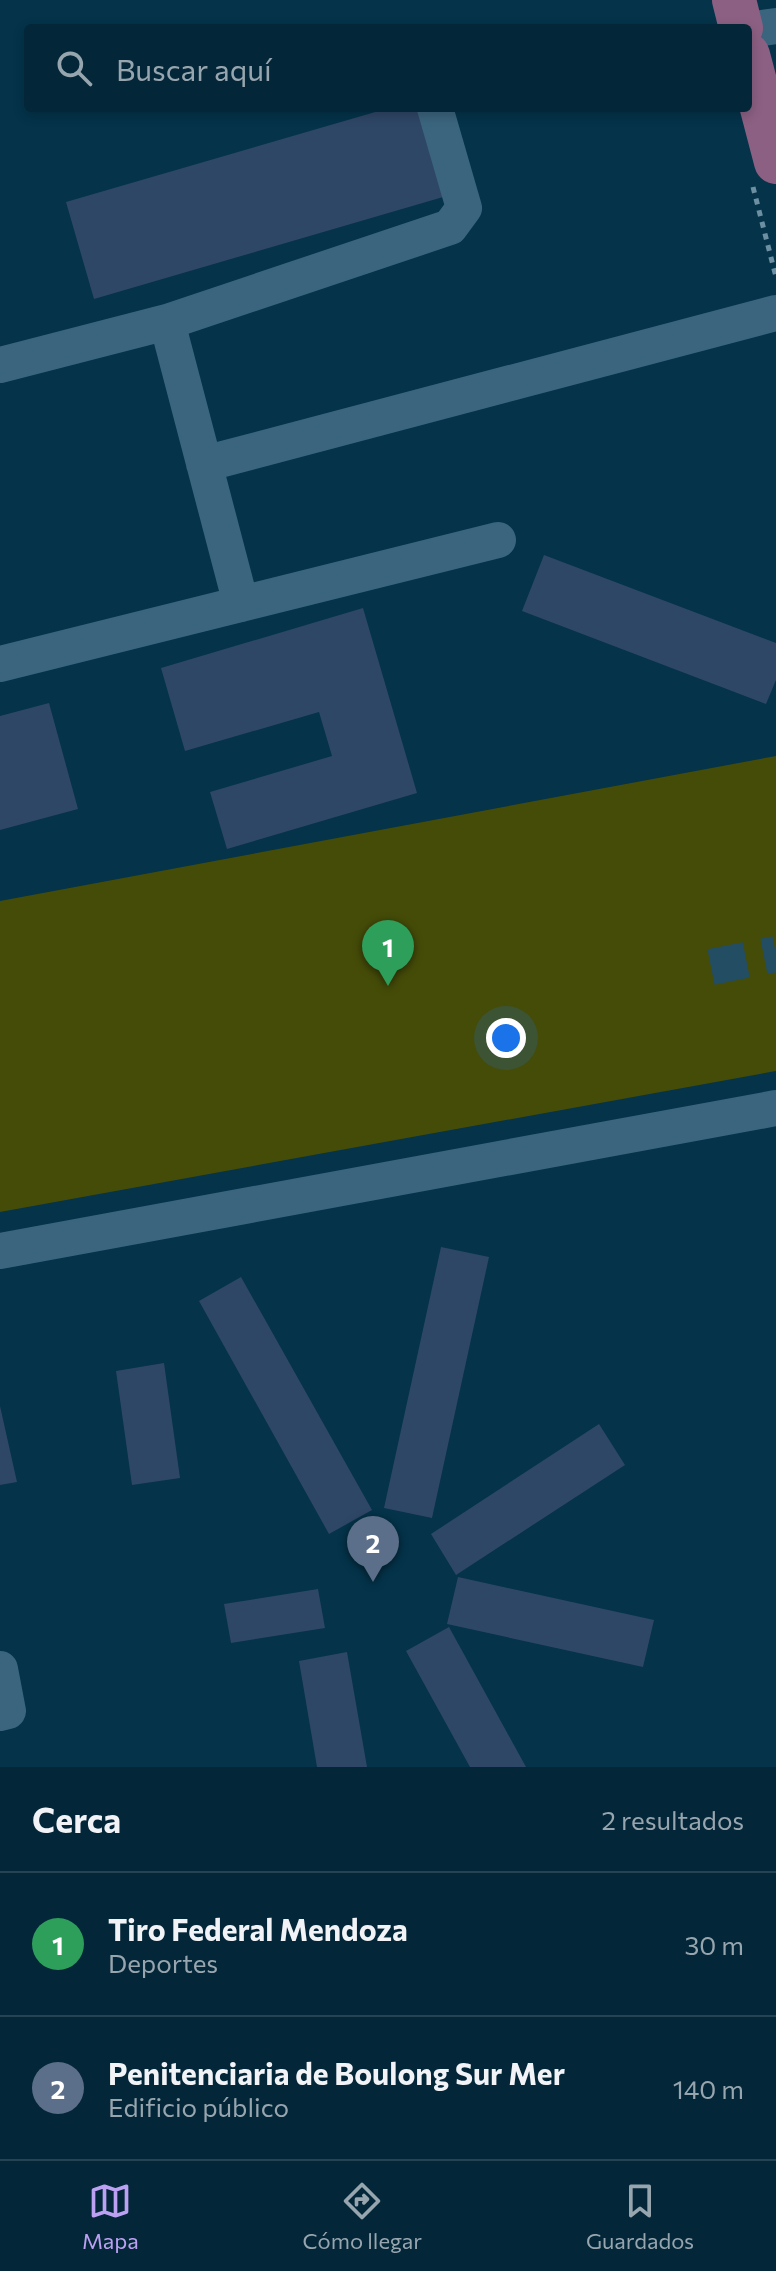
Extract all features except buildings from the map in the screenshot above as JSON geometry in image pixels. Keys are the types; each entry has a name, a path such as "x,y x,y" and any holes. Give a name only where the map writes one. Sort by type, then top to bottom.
{"main road":[{"path":"734,0 740,24"},
{"path":"752,85 764,174"}],"street":[{"path":"752,29 776,26"},
{"path":"0,365 167,322 450,227 464,208 436,112"},
{"path":"204,464 776,313"},
{"path":"167,322 241,604"},
{"path":"0,664 498,540"},
{"path":"0,1251 776,1108"},
{"path":"0,1669 8,1711 0,1713"}],"path":[{"path":"764,174 776,277"}],"green space":[{"path":"776,756 776,1071 0,1212 0,901"}],"tunnel":[{"path":"711,967 776,954"}],"place":[{"name":"Tiro Federal Mendoza","path":"388,986"},
{"name":"Penitenciaria de Boulong Sur Mer","path":"373,1582"}]}
